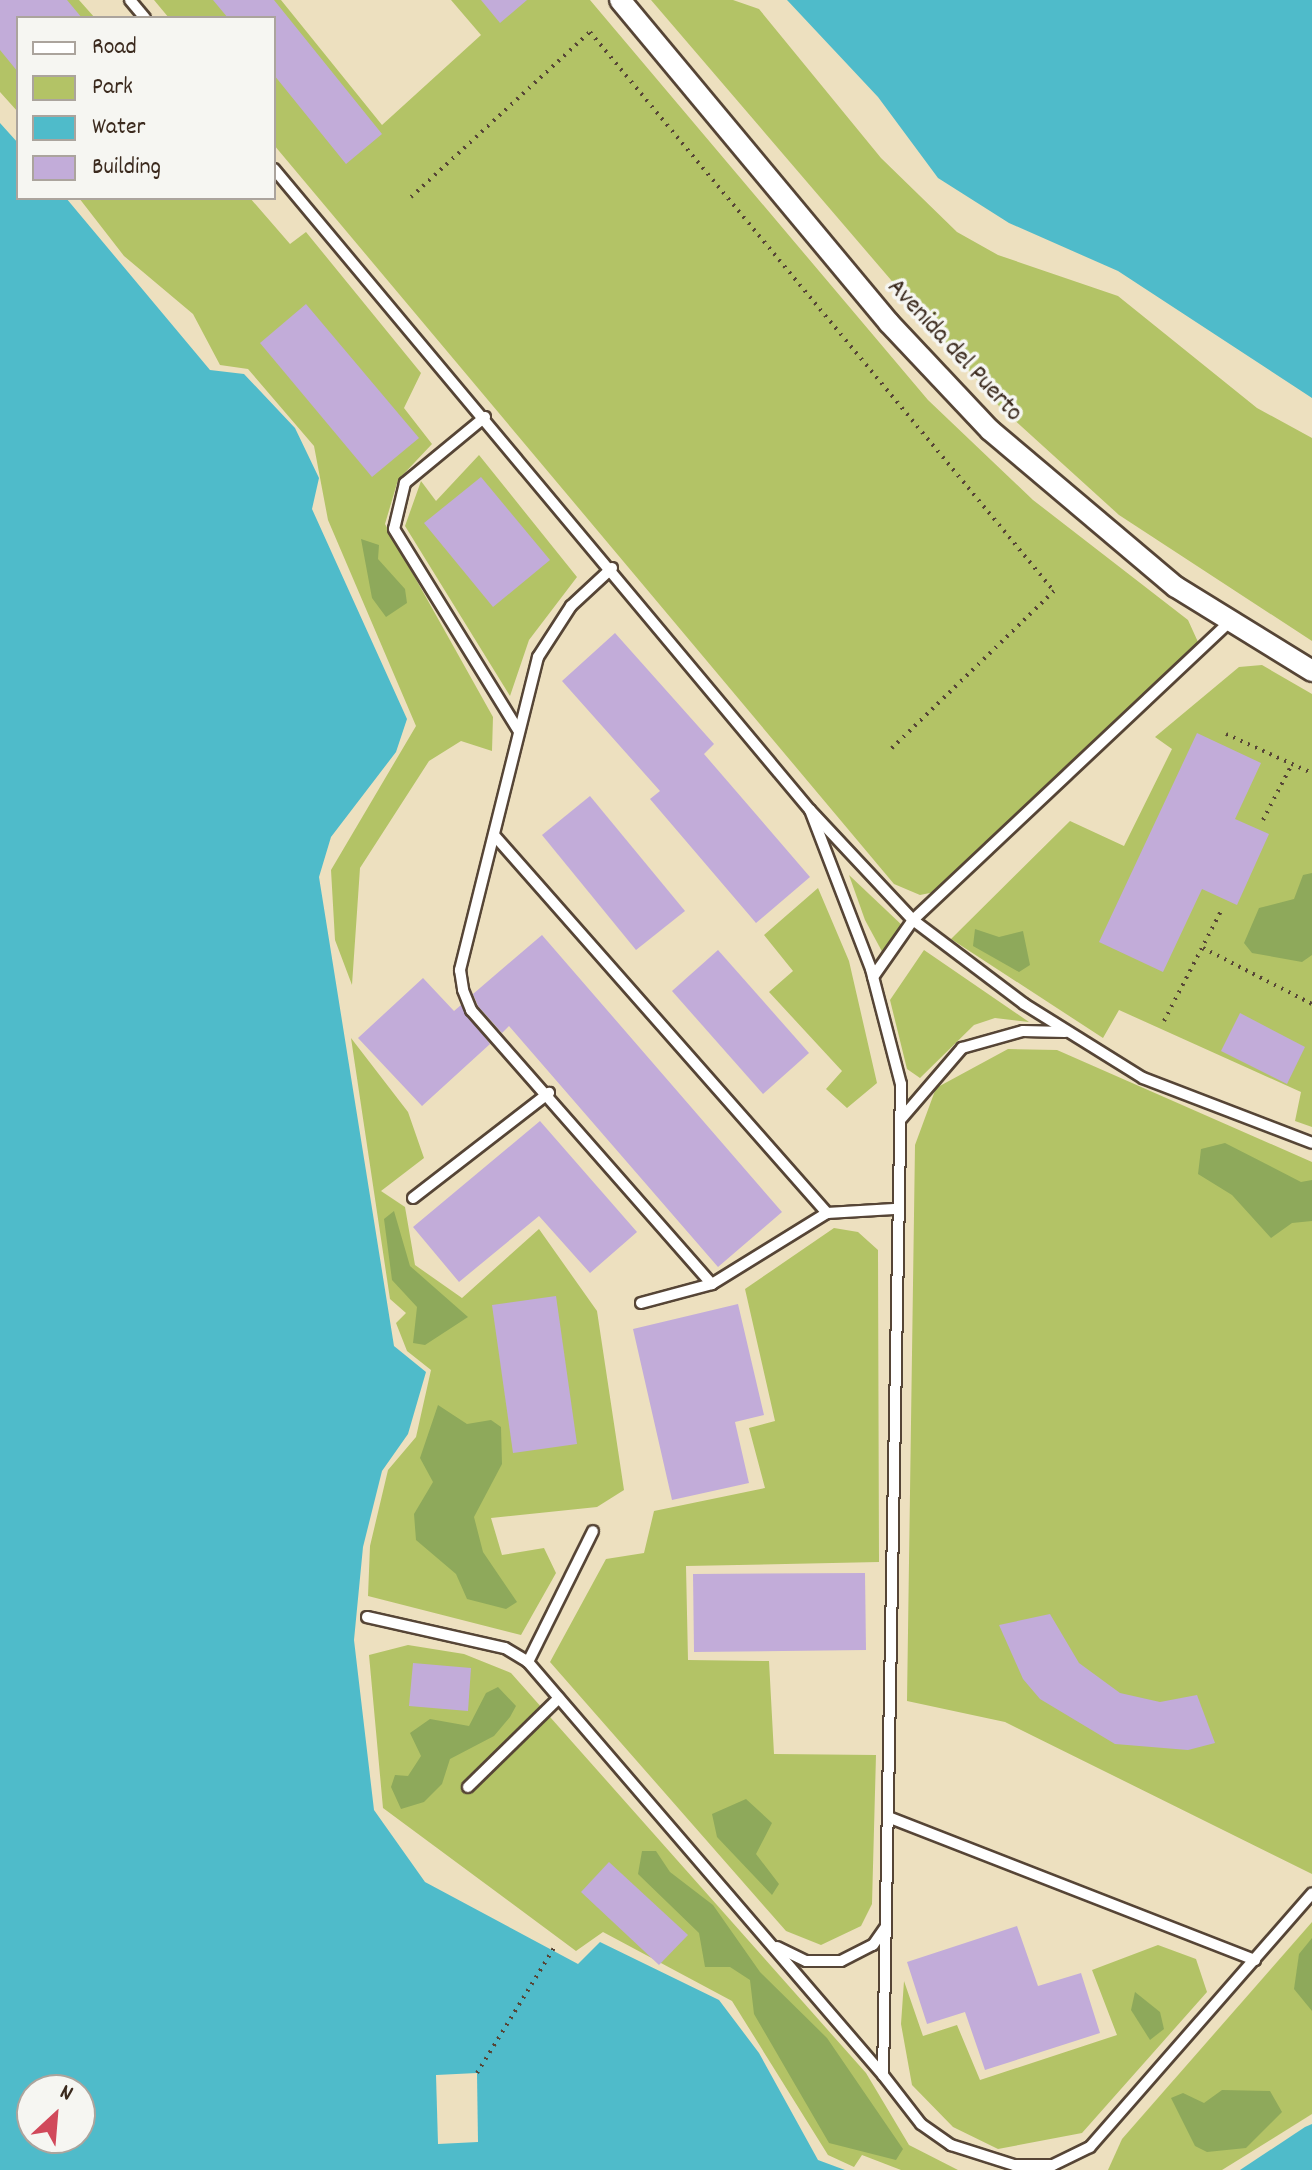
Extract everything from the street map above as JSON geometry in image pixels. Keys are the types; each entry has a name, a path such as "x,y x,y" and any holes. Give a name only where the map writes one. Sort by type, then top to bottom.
{"street":[{"name":"Avenida del Puerto","path":"620,0 889,323 990,430 1095,525 1227,624 1312,671"}],"lane":[{"path":"130,0 143,16"},
{"path":"276,171 612,568 810,810 913,920 1067,1032 1165,1088 1312,1143"},
{"path":"485,417 405,483 394,529 518,730"},
{"path":"612,568 552,629 518,730 460,970 463,990 471,1010 549,1093 712,1284"},
{"path":"873,977 913,920 1227,624"},
{"path":"810,810 873,977 895,1056 901,1119 894,1209 883,2075"},
{"path":"494,835 827,1213"},
{"path":"901,1119 962,1048 1023,1031 1067,1032"},
{"path":"413,1198 549,1093"},
{"path":"641,1303 712,1284 827,1213 894,1209"},
{"path":"528,1662 593,1531"},
{"path":"367,1617 505,1648 528,1662 883,2075 921,2124 951,2145 1014,2165 1054,2167 1090,2147 1312,1893"},
{"path":"468,1787 559,1698"},
{"path":"888,1817 1255,1960"},
{"path":"769,1943 806,1961 841,1961 873,1945 886,1927"}],"path":[{"path":"411,197 590,32 1054,591 889,751"},
{"path":"1226,734 1312,773"},
{"path":"1263,820 1292,764"},
{"path":"1164,1021 1222,909"},
{"path":"1203,948 1312,1004"},
{"path":"477,2073 555,1946"}],"green space":[{"path":"0,0 79,0 93,16 16,16 16,110 0,92"},
{"path":"154,0 281,0 382,125 481,35 451,0 590,0 928,400 1033,500 1188,620 1198,642 1190,655 940,891 920,895 894,884 276,147 276,16 167,16"},
{"path":"651,0 733,0 759,9 881,158 957,232 998,255 1118,296 1257,408 1312,438 1312,641 1119,515 999,406"},
{"path":"81,200 252,200 290,244 306,232 421,373 404,408 432,444 398,480 385,524 493,717 492,751 461,741 429,761 360,868 352,985 335,940 331,870 416,726 328,520 314,446 248,369 220,365 193,314 124,256"},
{"path":"479,455 577,577 529,640 510,696 405,526 421,481 436,501"},
{"path":"361,539 379,545 378,559 405,589 407,603 386,617 372,598"},
{"path":"1262,665 1312,694 1312,1127 1295,1121 1301,1092 1119,1010 1103,1038 951,939 1070,821 1124,846 1172,749 1155,737 1239,667"},
{"path":"1312,873 1312,955 1302,962 1252,953 1244,943 1259,908 1294,899 1303,875"},
{"path":"849,875 905,928 885,957 865,920"},
{"path":"818,888 849,961 877,1083 847,1108 826,1089 842,1071 769,992 793,971 764,935"},
{"path":"975,929 999,937 1023,931 1030,965 1019,972 973,946"},
{"path":"924,950 1029,1022 995,1018 974,1025 920,1078 907,1069 890,1000"},
{"path":"351,1038 408,1112 424,1158 381,1191 405,1207 415,1265 462,1298 539,1229 597,1311 624,1490 597,1507 491,1518 502,1555 544,1548 556,1573 521,1635 368,1596 370,1546 388,1470 416,1437 431,1370 407,1351 396,1323 406,1313 390,1299"},
{"path":"1008,1049 1057,1050 1312,1162 1312,1874 1005,1722 907,1701 915,1145 936,1088"},
{"path":"1225,1143 1301,1182 1312,1180 1312,1221 1292,1223 1271,1238 1232,1195 1198,1174 1201,1149"},
{"path":"394,1211 410,1266 468,1317 425,1345 413,1343 417,1307 392,1280 384,1219"},
{"path":"834,1228 858,1232 878,1250 879,1562 686,1566 688,1660 769,1661 774,1754 876,1755 872,1904 861,1926 821,1945 786,1931 550,1662 606,1559 644,1553 654,1511 765,1488 749,1428 775,1421 745,1289"},
{"path":"438,1405 467,1424 491,1420 501,1427 502,1464 474,1517 483,1552 517,1602 506,1609 467,1599 456,1574 416,1540 414,1514 433,1482 420,1458"},
{"path":"408,1645 464,1654 511,1673 866,2073 909,2145 958,2170 901,2170 862,2155 854,2167 828,2155 732,2001 603,1932 576,1951 383,1808 369,1655"},
{"path":"498,1687 516,1706 510,1717 494,1736 450,1759 442,1784 424,1802 401,1809 391,1787 395,1775 408,1776 421,1756 410,1733 430,1719 469,1726 486,1693"},
{"path":"746,1799 772,1823 756,1854 779,1884 772,1895 717,1837 712,1814"},
{"path":"642,1851 656,1851 670,1872 713,1905 760,1972 827,2038 903,2149 896,2160 829,2143 754,2014 750,1980 730,1967 705,1967 699,1933 638,1874"},
{"path":"1312,1922 1312,2114 1222,2170 1108,2170 1122,2139"},
{"path":"1312,1938 1312,2011 1294,1989 1299,1954"},
{"path":"1158,1945 1196,1959 1207,1992 1082,2133 998,2149 953,2127 912,2085 901,2024 904,1981 923,2036 957,2025 980,2080 1117,2035 1092,1970"},
{"path":"1135,1992 1160,2012 1164,2029 1150,2040 1131,2010"},
{"path":"1222,2090 1270,2091 1282,2112 1246,2148 1207,2152 1195,2146 1171,2098 1183,2093 1204,2103"}],"water":[{"path":"787,0 1312,0 1312,398 1118,271 1009,223 938,178 878,97"},
{"path":"0,123 16,141 16,200 68,200 210,370 244,374 295,428 319,478 312,509 407,719 396,752 331,837 319,877 394,1346 426,1372 408,1434 382,1471 363,1547 354,1640 374,1810 425,1882 578,1964 600,1942 719,2000 759,2053 818,2160 845,2170 0,2170"},
{"path":"1312,2124 1312,2170 1240,2170 1305,2127"}],"pier":[{"path":"477,2073 478,2142 438,2144 436,2075"}],"building":[{"path":"0,0 67,0 80,16 16,16 16,70 0,50"},
{"path":"213,0 274,0 382,134 346,164 276,77 276,16 226,16"},
{"path":"481,0 527,0 500,23"},
{"path":"306,304 419,438 372,477 260,343"},
{"path":"481,477 550,560 493,607 424,523"},
{"path":"615,633 714,744 704,754 810,877 756,923 650,799 660,791 562,681"},
{"path":"1197,733 1261,763 1235,819 1269,834 1237,905 1202,889 1163,972 1099,942"},
{"path":"590,796 685,911 636,950 542,835"},
{"path":"542,935 782,1212 718,1267 509,1026 502,1033 478,1006 473,994"},
{"path":"718,950 809,1053 763,1094 672,991"},
{"path":"423,978 454,1011 461,1005 490,1044 422,1106 358,1038"},
{"path":"1240,1013 1305,1047 1287,1084 1221,1051"},
{"path":"540,1121 637,1232 590,1273 539,1216 459,1282 413,1227"},
{"path":"556,1296 577,1444 513,1453 492,1305"},
{"path":"738,1304 764,1415 735,1422 749,1483 672,1500 633,1329"},
{"path":"865,1573 866,1650 694,1652 693,1574"},
{"path":"1050,1614 1079,1663 1120,1693 1160,1702 1197,1695 1215,1743 1188,1750 1115,1744 1040,1699 1023,1679 999,1625"},
{"path":"413,1663 471,1668 468,1711 409,1706"},
{"path":"609,1862 688,1935 659,1965 581,1892"},
{"path":"1017,1926 1038,1986 1081,1973 1100,2033 985,2070 965,2012 927,2024 907,1962"}]}
